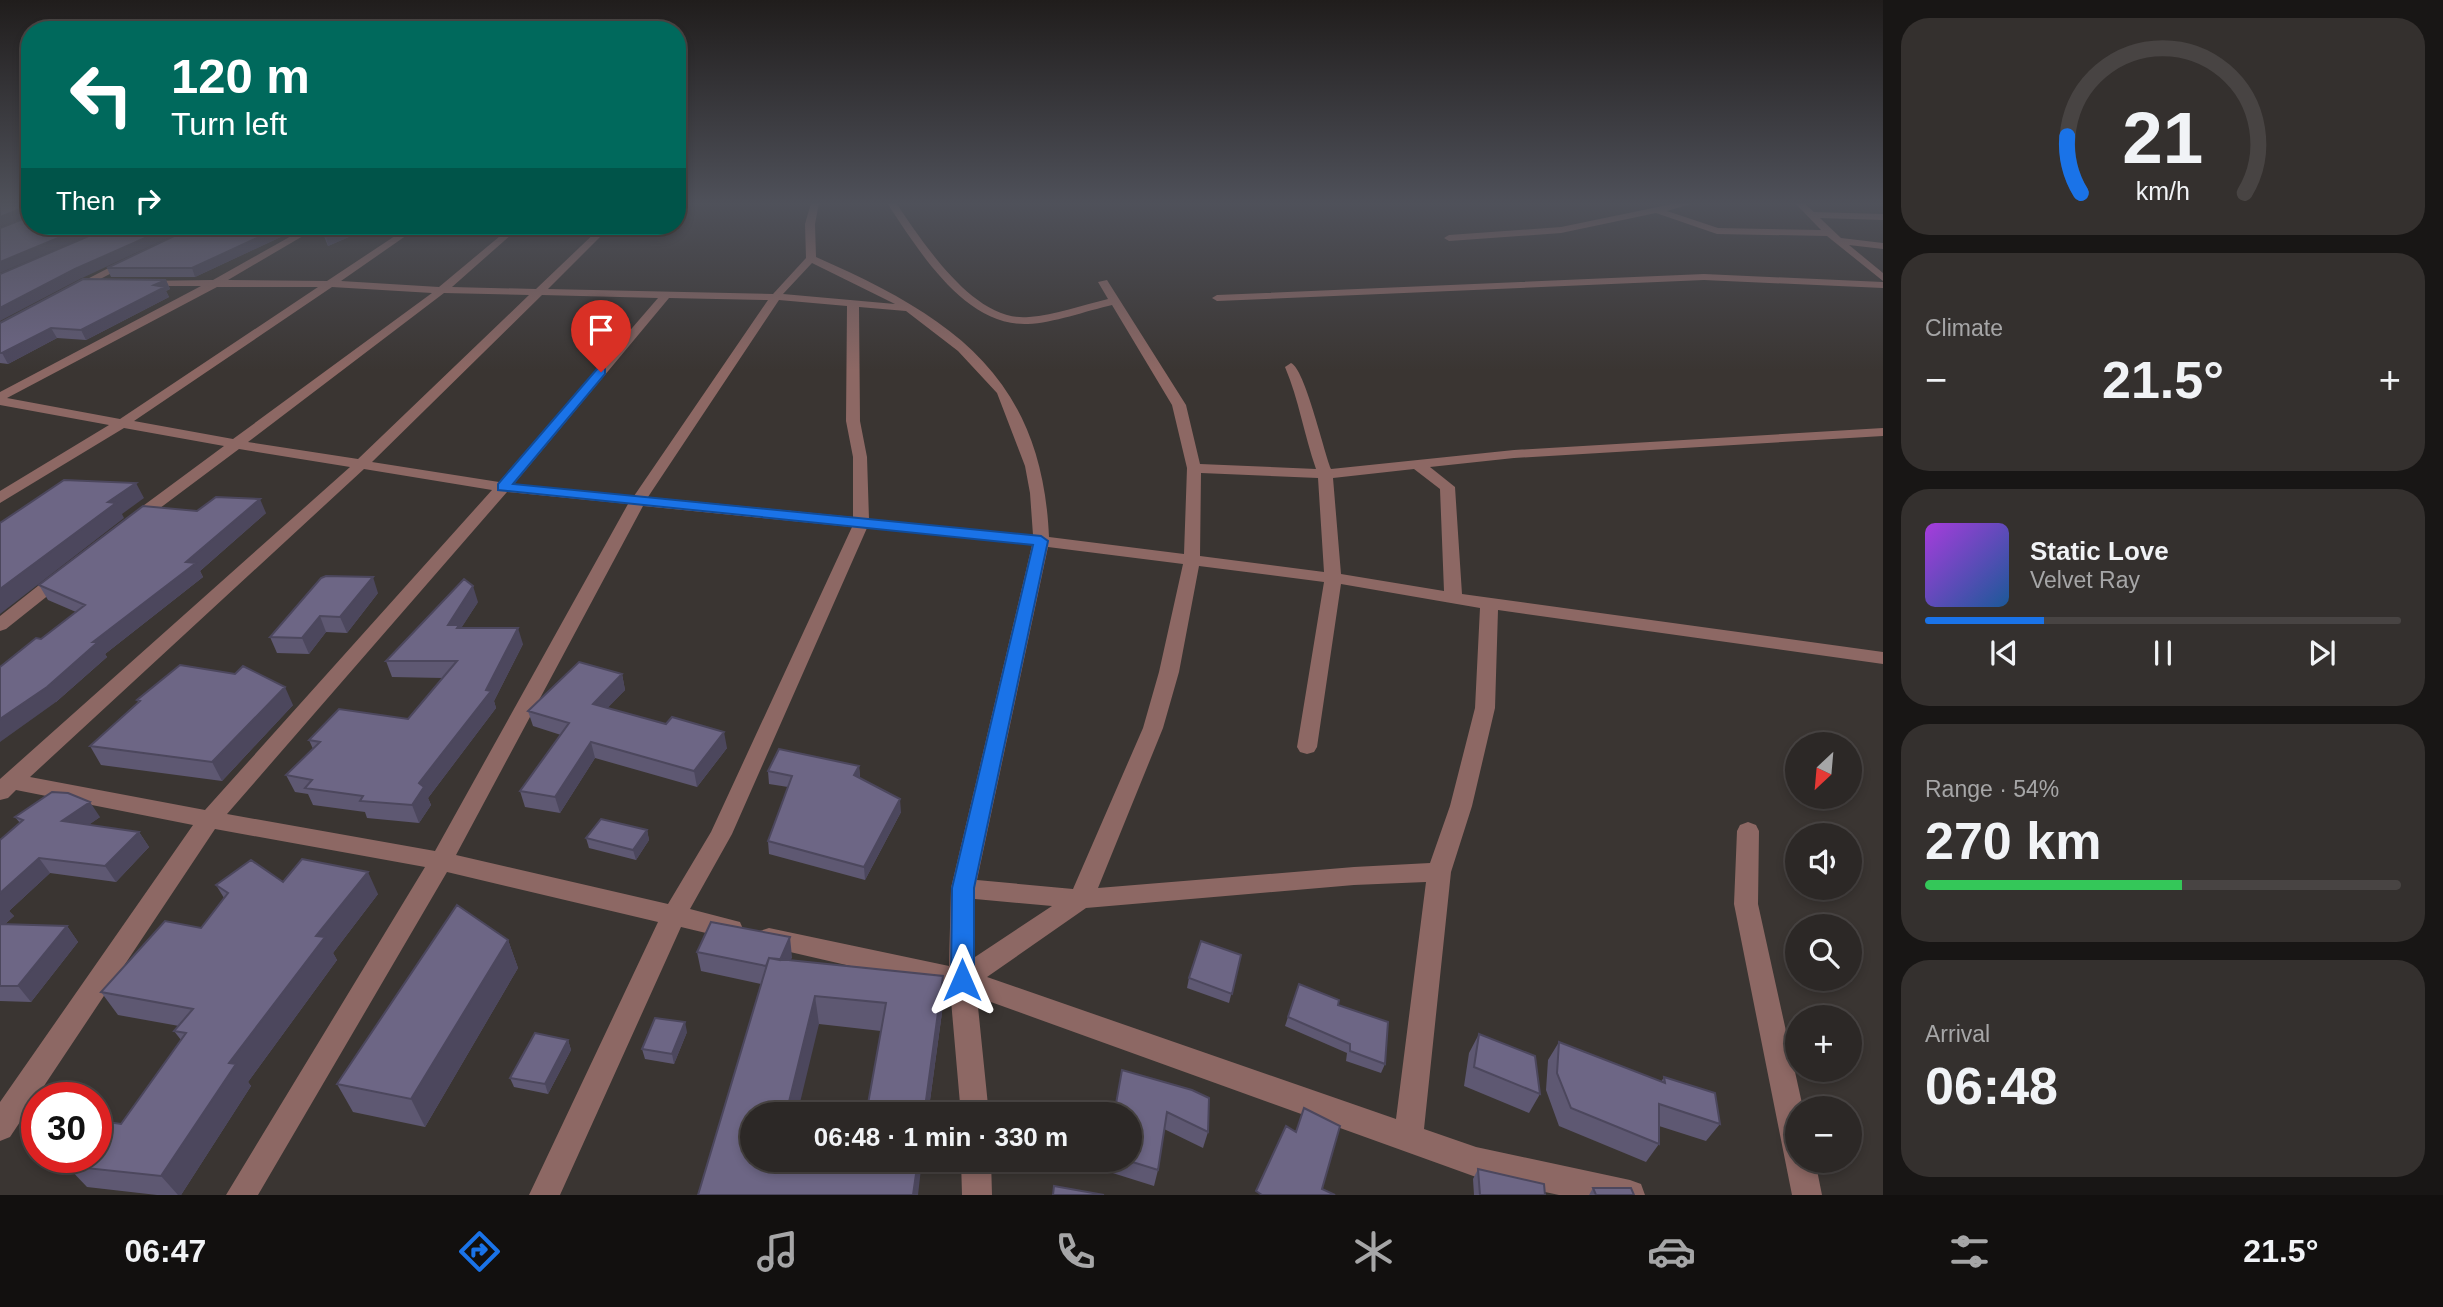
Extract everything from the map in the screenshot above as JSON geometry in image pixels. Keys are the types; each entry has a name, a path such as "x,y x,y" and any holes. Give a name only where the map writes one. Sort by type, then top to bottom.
{"street":[{"path":"61,296 136,259"},
{"path":"0,399 258,259"},
{"path":"0,498 124,422 369,259"},
{"path":"118,533 442,290 479,259"},
{"path":"6,786 360,465 573,259"},
{"path":"241,1195 441,860 637,502 777,297 795,272 810,259 879,290 960,348 1005,394 1033,459 1040,498 1041,541 963,888 962,980 974,1102"},
{"path":"930,259 954,288 1000,318 1028,321 1115,301"},
{"path":"1860,259 1883,278"},
{"path":"1870,267 1883,268"},
{"path":"1217,298 1704,277 1883,285"},
{"path":"962,980 1081,899 1153,728 1169,672 1192,561 1194,468 1179,405 1103,282"},
{"path":"85,283 111,283"},
{"path":"137,283 333,284 442,290 777,297 907,308"},
{"path":"0,1127 209,820 503,487 666,295"},
{"path":"544,1195 673,917 721,835 861,524 860,457 853,421 853,303"},
{"path":"1291,367 1302,392 1312,437 1325,474 1333,578 1307,747"},
{"path":"0,399 236,444 503,487 1041,541 1333,578 1489,604 1883,658"},
{"path":"1194,468 1325,474 1514,453 1883,432"},
{"path":"1417,464 1447,487 1453,598"},
{"path":"0,625 75,566"},
{"path":"1408,1138 1439,872 1461,806 1485,708 1489,604"},
{"path":"6,786 441,860 673,917 962,980 1476,1162 1630,1195"},
{"path":"1748,831 1746,904 1786,1096"},
{"path":"963,888 1081,899 1354,876 1439,872"},
{"path":"976,1172 977,1195"},
{"path":"1803,1173 1807,1195"}],"building":[{"path":"36,259 98,259 0,308 0,274"},
{"path":"126,259 212,259 192,268 107,268"},
{"path":"83,279 166,280 154,285 165,287 81,330 51,328 0,353 0,323"},
{"path":"64,480 136,483 108,502 116,503 0,589 0,523"},
{"path":"216,497 260,499 186,562 196,563 93,642 98,642 47,687 0,719 0,667 36,638 41,639 85,605 39,585 143,506 197,511"},
{"path":"373,577 340,617 320,616 302,638 270,637 321,578"},
{"path":"464,579 473,586 448,625 459,625 457,628 518,628 486,690 491,691 419,783 424,787 412,805 360,801 363,796 305,788 312,780 286,775 320,742 309,740 339,709 408,719 457,661 386,661"},
{"path":"579,662 622,674 593,704 666,724 672,717 724,732 694,771 591,742 555,797 520,791 569,723 528,711"},
{"path":"180,665 235,674 243,666 285,687 212,762 90,746 140,701 137,700"},
{"path":"779,749 859,766 854,775 900,799 864,867 768,841 792,776 768,771"},
{"path":"52,792 68,793 90,802 62,821 139,832 105,866 39,858 0,893 0,840 23,820 15,817"},
{"path":"601,819 647,830 633,850 586,838"},
{"path":"302,859 368,872 316,936 325,937 229,1063 236,1064 161,1176 112,1171 112,1123 121,1124 186,1033 174,1031 193,1009 101,992 165,921 201,928 228,893 216,885 251,860 283,882"},
{"path":"457,905 508,940 411,1099 337,1084"},
{"path":"711,922 790,937 780,960 769,958 766,966 697,952"},
{"path":"0,924 67,926 18,986 0,986"},
{"path":"1201,941 1241,955 1232,994 1189,978"},
{"path":"769,958 943,976 926,1102 868,1102 886,1003 815,996 789,1102 740,1102 740,1172 916,1172 913,1195 698,1195"},
{"path":"1299,984 1339,1000 1338,1005 1388,1022 1385,1064 1350,1051 1350,1044 1288,1017"},
{"path":"655,1018 685,1022 672,1054 642,1049"},
{"path":"535,1033 568,1040 545,1084 510,1078"},
{"path":"1479,1034 1535,1056 1540,1094 1474,1067"},
{"path":"1559,1042 1665,1083 1664,1077 1715,1093 1720,1124 1659,1104 1659,1144 1571,1108 1557,1073"},
{"path":"1122,1070 1192,1090 1209,1098 1208,1132 1167,1112 1158,1170 1142,1165 1142,1102 1116,1102"},
{"path":"1304,1108 1340,1126 1322,1189 1335,1195 1262,1195 1256,1191 1286,1126 1296,1132"},
{"path":"1478,1169 1544,1184 1545,1195 1480,1195"},
{"path":"1054,1186 1104,1195 1053,1195"},
{"path":"1593,1188 1631,1188 1634,1195 1596,1195"}],"route":[{"path":"601,372 503,487 1041,541 963,888 962,980"}]}
